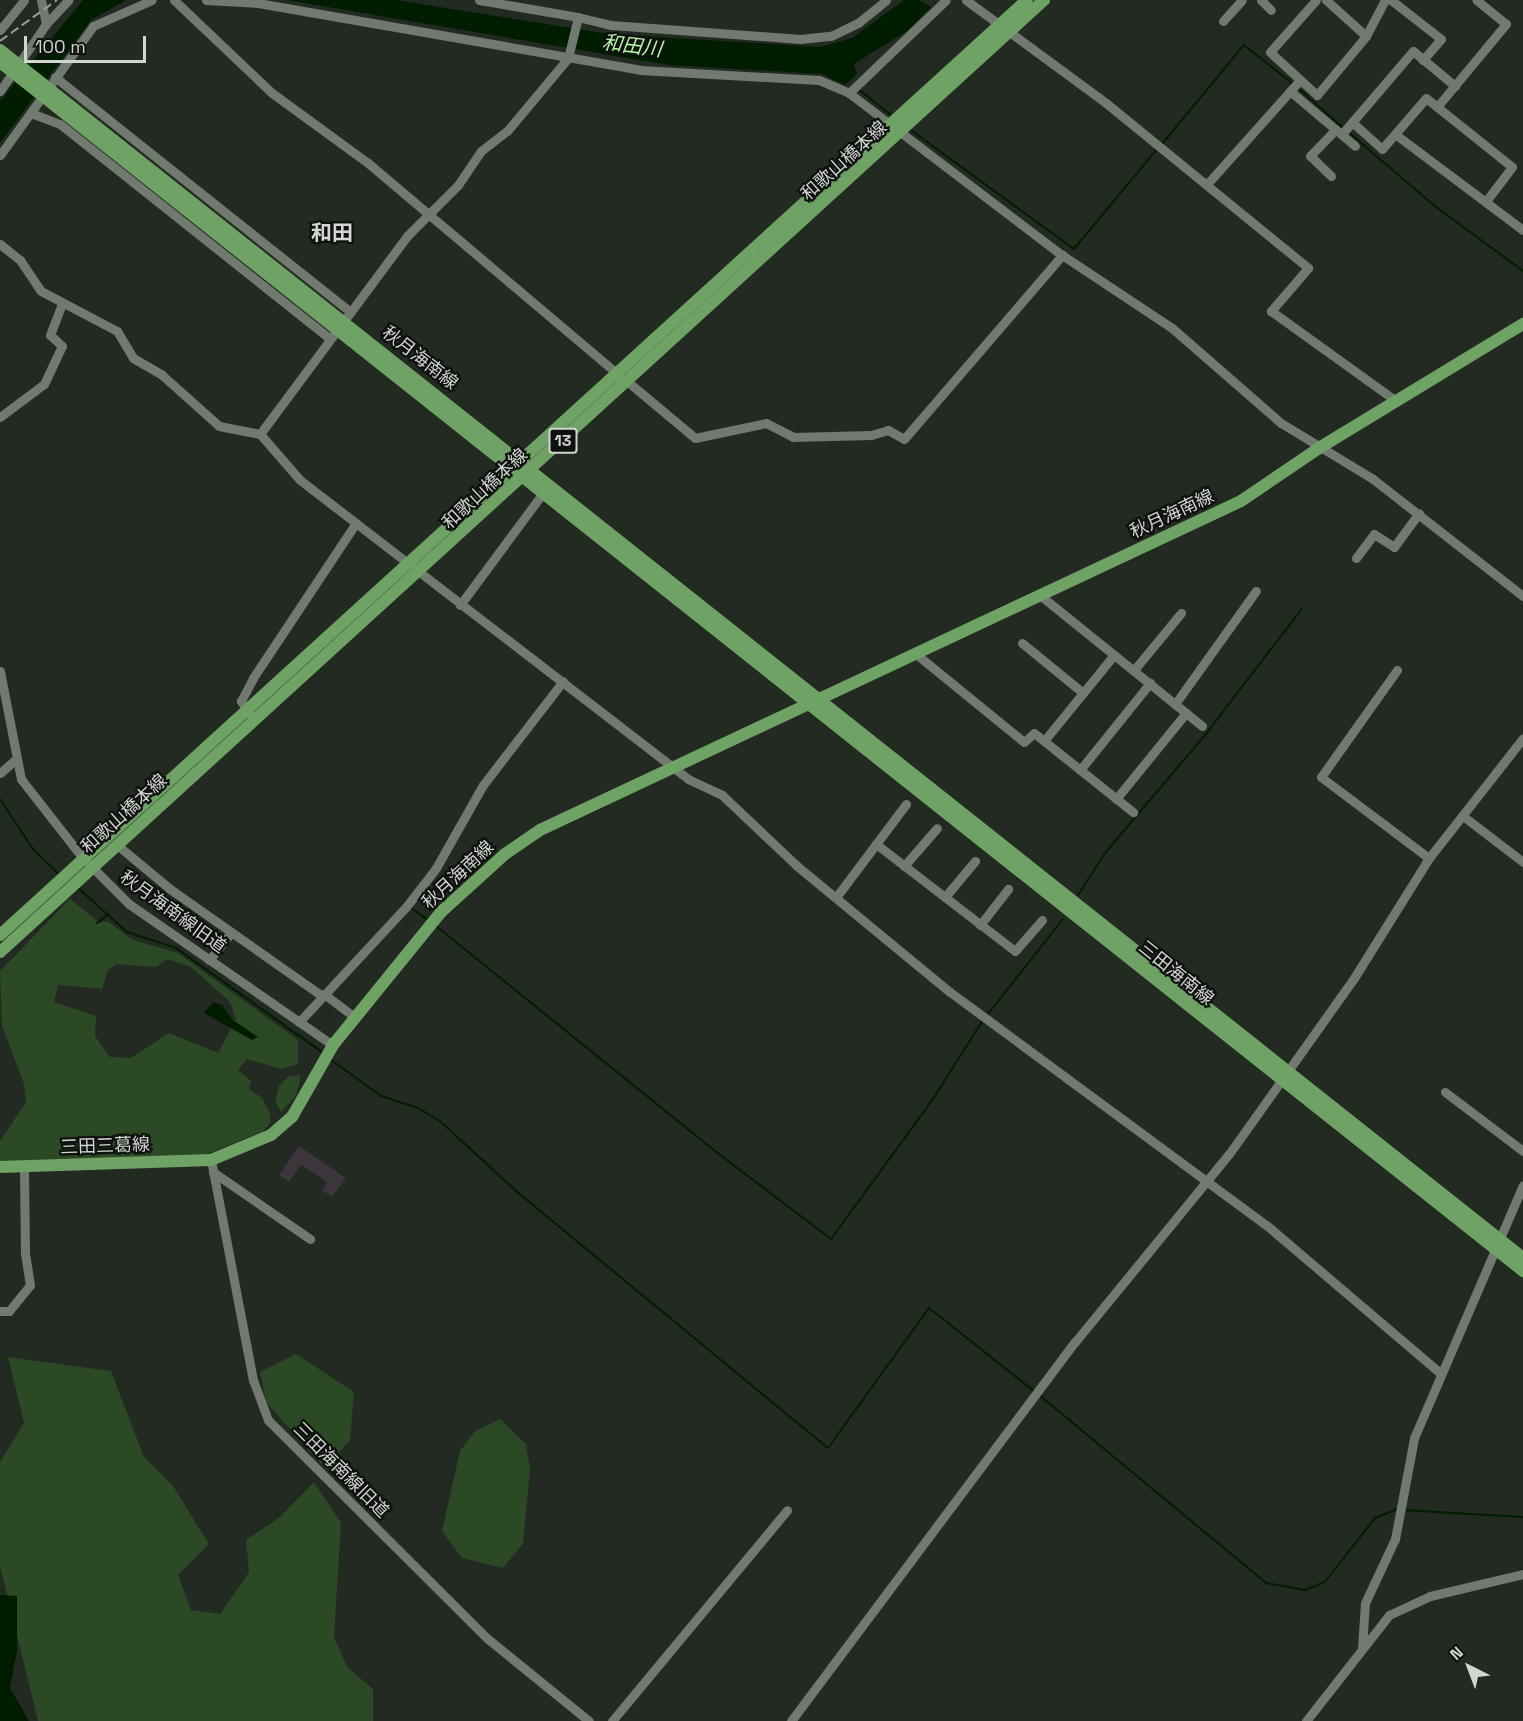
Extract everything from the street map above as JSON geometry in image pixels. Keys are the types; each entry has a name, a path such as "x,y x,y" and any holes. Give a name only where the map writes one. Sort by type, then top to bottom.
{"main road":[{"name":"和歌山橋本線","path":"1006,29 1027,0"},
{"name":"和歌山橋本線","path":"0,952 78,879 87,862 251,716 420,573 522,479 624,378 1006,29 1044,0"},
{"name":"秋月海南線","path":"0,50 182,201"},
{"name":"秋月海南線","path":"0,62 338,324 522,460 810,701"},
{"name":"秋月海南線","path":"338,324 522,479 810,701"},
{"name":"秋月海南線","path":"212,1166 251,1146 282,1126 305,1096 328,1052 441,912 505,854 540,830 810,701 1041,596 1241,501 1395,400 1523,324"},
{"name":"和歌山橋本線","path":"0,935 65,873 116,844 511,470 624,378"},
{"name":"三田海南線","path":"810,701 1499,1246 1523,1271"},
{"name":"三田三葛線","path":"0,1167 212,1166"},
{"name":"三田海南線","path":"1499,1246 1523,1258"}],"street":[{"path":"0,30 24,0"},
{"path":"41,0 46,24"},
{"path":"0,91 46,24 68,0"},
{"path":"0,155 54,77 93,26 152,0"},
{"path":"174,0 272,93 430,214 695,438 765,423 793,437 871,435 888,430 904,440 1062,255"},
{"path":"206,0 258,3 640,70 819,80 849,93 1062,255 1154,314 1281,423 1319,448 1331,452 1419,513 1523,596"},
{"path":"479,0 611,25 800,39 831,36 858,23 886,0"},
{"path":"849,93 946,0"},
{"path":"966,0 1208,183 1308,268 1271,311 1395,400"},
{"path":"1223,21 1242,0"},
{"path":"1261,0 1271,10"},
{"path":"1316,0 1270,52 1317,95 1366,36 1385,0"},
{"path":"1326,0 1366,36"},
{"path":"1391,0 1441,39 1423,60"},
{"path":"1437,107 1506,24 1476,0"},
{"path":"260,434 338,324 430,214 568,58 577,19"},
{"path":"1331,176 1310,156 1352,122 1413,51 1455,86"},
{"path":"54,77 338,324"},
{"path":"1208,183 1300,80"},
{"path":"1290,91 1355,146"},
{"path":"1352,122 1382,149 1426,98 1512,167 1486,201"},
{"path":"31,113 60,124 338,324"},
{"path":"1395,134 1523,230"},
{"path":"0,244 20,260 41,291 62,303 85,310 117,331 133,358 162,375 219,426 260,434 300,480 460,605 675,765 688,779 722,795 797,866 837,896 950,993 1207,1180 1321,1268 1439,1372"},
{"path":"0,417 44,384 62,346 50,335 62,303"},
{"path":"460,605 542,494"},
{"path":"1356,558 1374,534 1394,547 1419,513"},
{"path":"251,716 241,701 253,678 356,523"},
{"path":"1175,704 1256,591"},
{"path":"1041,596 1202,726"},
{"path":"1134,670 1181,613"},
{"path":"1022,643 1083,693"},
{"path":"916,654 1024,742 1034,733 1133,812"},
{"path":"1044,741 1113,656"},
{"path":"1397,670 1321,777 1429,858"},
{"name":"秋月海南線旧道","path":"0,671 15,760 37,802 87,862 129,904 299,1022 328,1052"},
{"path":"299,1022 406,907 436,868 483,785 563,681"},
{"path":"1080,770 1150,683"},
{"path":"1116,799 1186,713"},
{"path":"791,1721 1075,1342 1207,1180 1285,1076 1429,858 1523,738"},
{"path":"0,772 15,760"},
{"path":"837,896 906,804"},
{"path":"1463,816 1523,862"},
{"path":"904,866 937,828"},
{"path":"116,844 231,934 355,1017"},
{"path":"876,844 1015,951 1042,920"},
{"path":"945,897 975,861"},
{"path":"980,925 1008,889"},
{"path":"209,960 231,934"},
{"path":"1445,1092 1523,1151"},
{"path":"0,1311 9,1311 30,1285 25,1253 24,1166"},
{"path":"212,1166 310,1239"},
{"name":"三田海南線旧道","path":"212,1166 253,1380 268,1420 488,1639 589,1721"},
{"path":"1362,1648 1365,1603 1395,1539 1414,1438 1439,1372 1499,1246 1523,1185"},
{"path":"612,1721 787,1509"},
{"path":"1306,1721 1389,1615 1407,1604 1523,1574"}],"shaded area":[{"path":"70,899 100,923 107,921 133,940 178,953 298,1040 298,1064 281,1069 247,1059 238,1070 251,1081 249,1089 262,1098 270,1113 271,1122 263,1131 205,1155 0,1162 0,1141 26,1102 24,1084 2,1026 0,971","holes":["167,959 191,967 230,1002 236,1019 218,1053 169,1033 131,1058 110,1057 95,1036 96,1016 54,1002 58,985 102,989 108,970 117,964 156,967"]},
{"path":"301,1075 296,1096 281,1112 275,1101 279,1086 289,1076"},
{"path":"296,1354 354,1392 350,1440 325,1468 266,1402 260,1372"},
{"path":"8,1357 111,1371 144,1457 173,1486 209,1544 178,1575 191,1610 220,1614 249,1572 246,1540 280,1517 314,1482 341,1523 334,1637 347,1667 373,1689 373,1721 38,1721 0,1566 0,1462 24,1423"},
{"path":"500,1419 526,1444 530,1469 523,1544 503,1568 462,1558 442,1531 460,1451 475,1431"}],"water":[{"path":"83,0 126,0 91,20 0,143 0,101"},
{"name":"和田川","path":"287,0 396,0 609,34 821,47 852,38 904,0 919,0 931,7 907,31 854,64 857,74 845,85 822,74 668,65"},
{"path":"213,1002 222,1005 233,1020 258,1037 252,1040 204,1013"},
{"path":"0,1595 17,1596 17,1651 10,1688 29,1721 0,1721"}],"building":[{"path":"299,1146 346,1178 332,1197 322,1190 327,1182 301,1165 289,1182 279,1175"}],"waterway":[{"path":"1162,144 1244,45 1293,84"},
{"path":"1297,87 1342,127"},
{"path":"858,89 891,115"},
{"path":"912,131 1074,249 1158,148"},
{"path":"1347,131 1436,207 1523,271"},
{"path":"1078,895 1105,853 1205,735 1301,610"},
{"path":"0,799 33,849 60,875"},
{"path":"77,887 127,932 176,948 323,1053"},
{"path":"410,907 428,920"},
{"path":"97,923 108,914"},
{"path":"987,1015 1063,919"},
{"path":"436,926 715,1151 831,1239 931,1102 983,1020"},
{"path":"330,1059 381,1096 418,1108 441,1122 516,1191 828,1448 929,1308 1035,1392"},
{"path":"1039,1395 1266,1583 1305,1590 1325,1582 1375,1518 1397,1509"},
{"path":"1403,1510 1523,1517"}],"railway":[{"path":"0,41 57,0"}],"district":[{"name":"和田","path":"332,233"}]}
